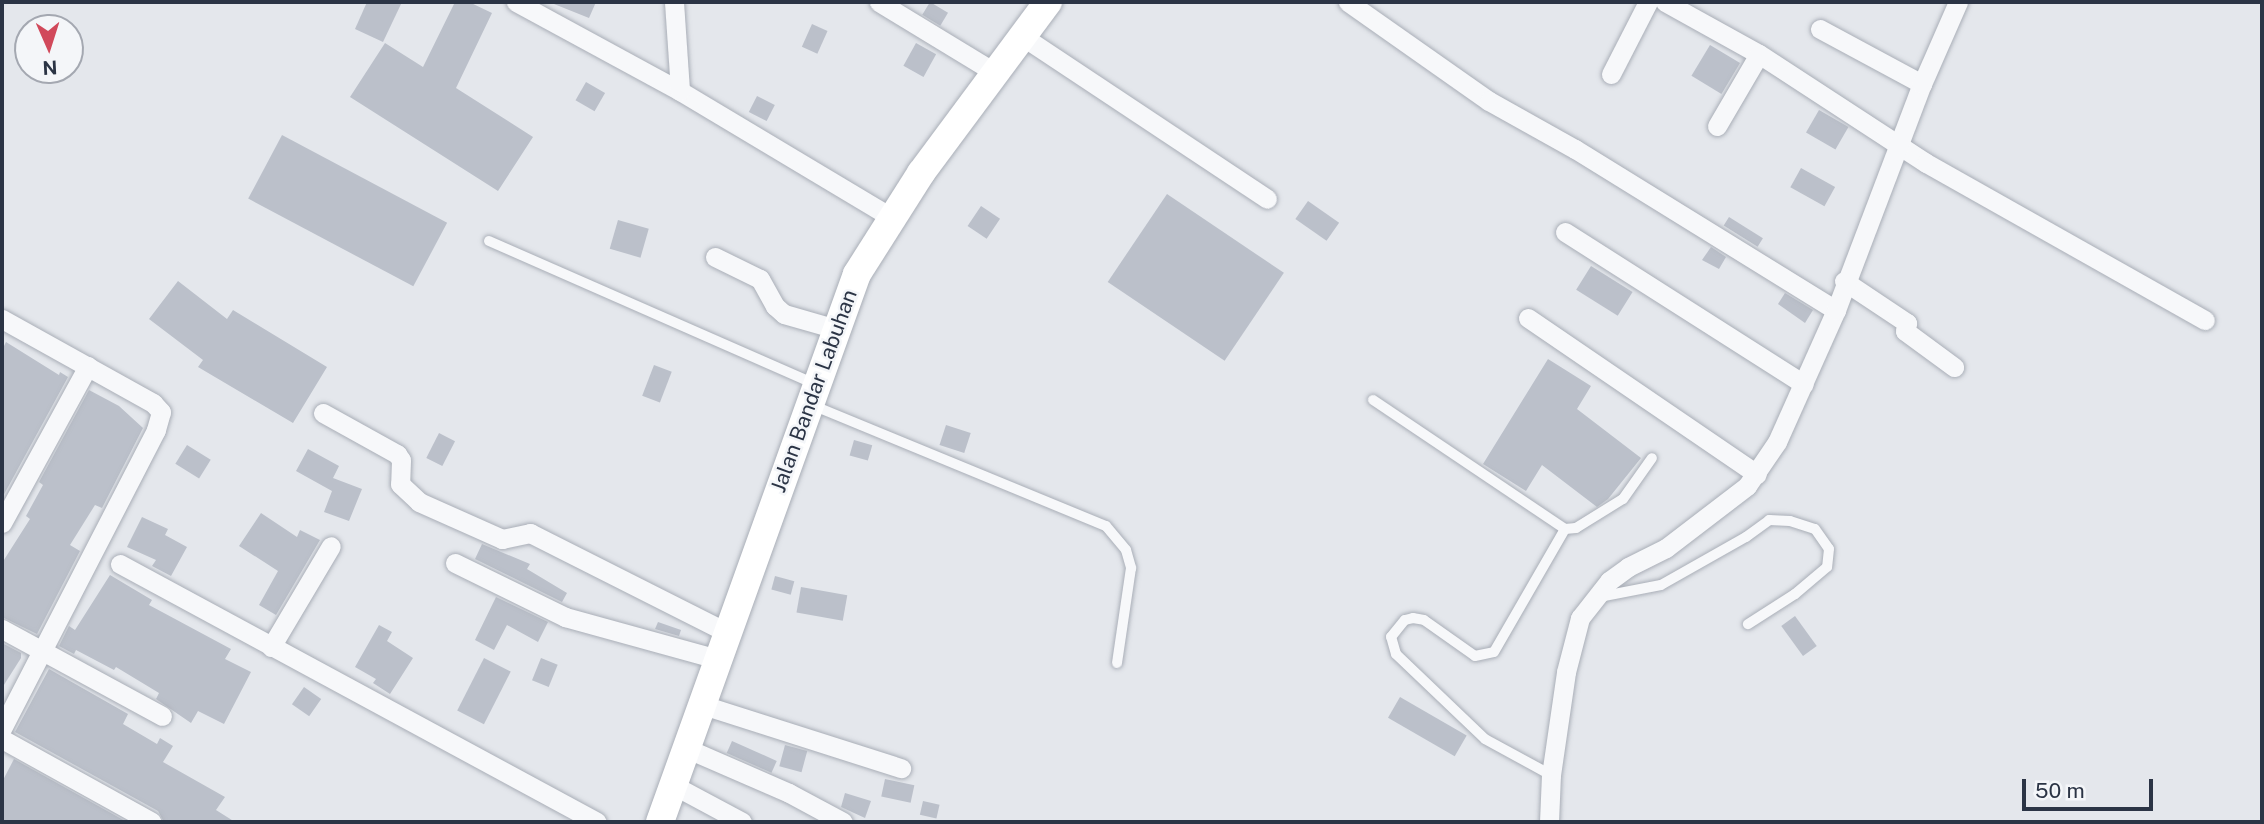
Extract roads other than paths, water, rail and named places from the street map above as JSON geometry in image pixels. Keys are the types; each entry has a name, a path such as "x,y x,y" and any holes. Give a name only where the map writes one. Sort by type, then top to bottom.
{"main road":[{"name":"Jalan Bandar Labuhan","path":"660,822 857,274 892,218 993,72 1048,2"}],"street":[{"path":"516,2 680,91 892,218"},
{"path":"674,2 680,91"},
{"path":"879,2 993,72"},
{"path":"1348,2 1489,101 1575,149 1836,310"},
{"path":"1611,74 1648,2"},
{"path":"1665,2 1759,54 1926,163 2205,320"},
{"path":"1549,822 1551,775 1580,618 1609,581 1628,567 1666,548 1747,486 1777,442 1836,310 1844,281 1901,145 1922,84 1958,2"},
{"path":"1820,29 1922,84"},
{"path":"1022,36 1267,199"},
{"path":"1717,126 1759,54"},
{"path":"1565,232 1804,384"},
{"path":"715,257 760,279 775,306 783,314 836,329"},
{"path":"1844,281 1907,323 1905,331 1954,366"},
{"path":"1528,318 1757,474"},
{"path":"2,319 159,407 161,419 2,729"},
{"path":"2,523 88,366"},
{"path":"323,413 397,454 401,460 400,484 419,502 502,539 530,533 728,633"},
{"path":"271,647 331,546"},
{"path":"455,562 565,617 718,659"},
{"path":"120,565 597,822"},
{"path":"2,629 162,716"},
{"path":"704,705 901,768"},
{"path":"2,739 152,822"},
{"path":"688,749 789,793 843,822"},
{"path":"675,786 742,822"}],"lane":[{"path":"489,241 812,393 1106,526 1126,551 1131,568 1117,663"},
{"path":"1373,400 1565,529 1576,528 1623,499 1652,458"},
{"path":"1595,598 1661,585 1746,537 1769,520 1790,521 1815,529 1829,549 1827,567 1795,594 1748,624"},
{"path":"1551,775 1485,739 1396,654 1391,645 1391,637 1405,620 1413,618 1424,620 1475,656 1494,652 1565,529"}]}
